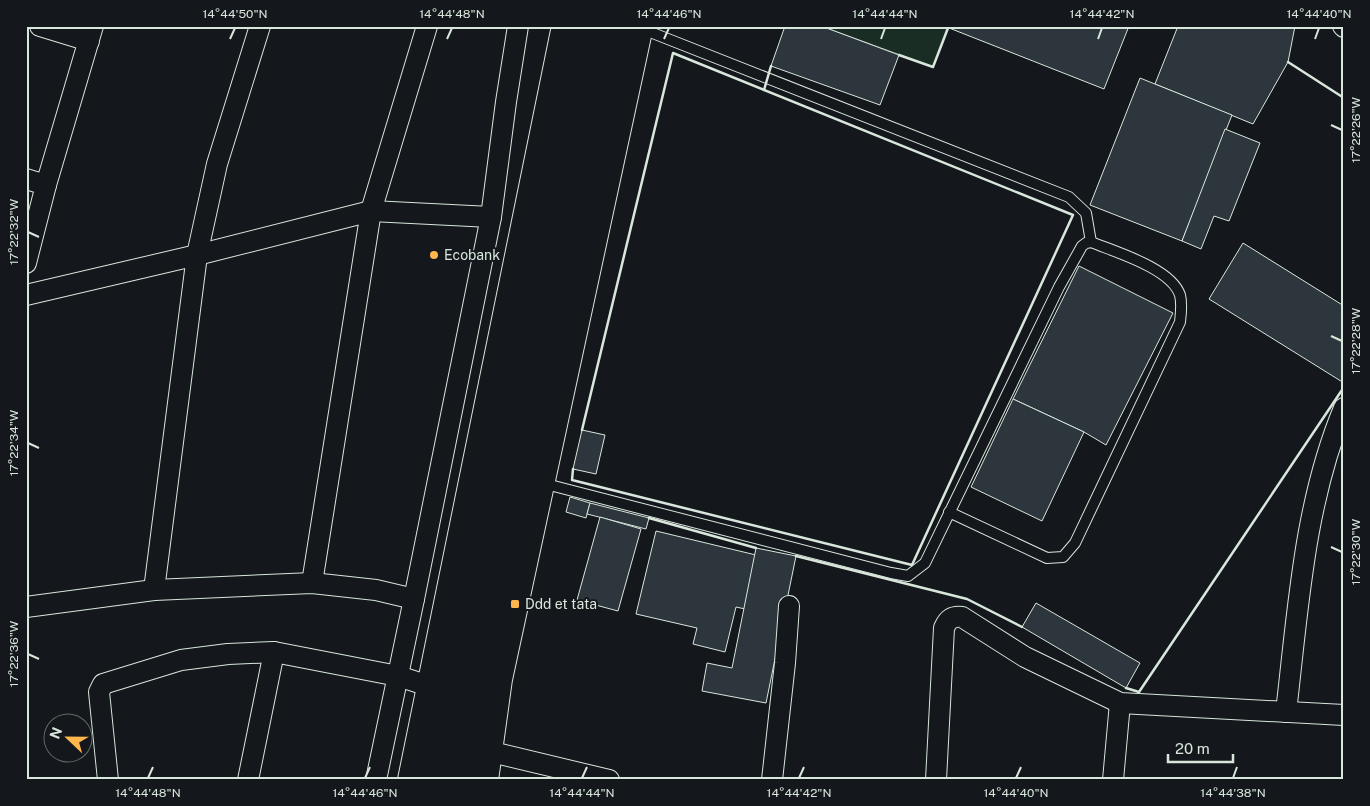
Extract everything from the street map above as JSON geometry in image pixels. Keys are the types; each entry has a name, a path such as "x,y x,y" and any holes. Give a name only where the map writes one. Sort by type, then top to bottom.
{"main road":[{"path":"462,780 455,745 432,687 566,26"},
{"path":"412,780 455,745 514,373 589,26"},
{"path":"435,780 455,745 529,480 632,27"},
{"path":"455,745 484,780"}],"street":[{"path":"26,263 46,185 91,34 40,26"},
{"path":"154,590 197,255 217,164 260,26"},
{"path":"312,583 372,211 427,26"},
{"path":"376,780 491,217 518,26"},
{"path":"26,179 46,185"},
{"path":"26,294 197,255 372,211 491,217"},
{"path":"1286,712 1308,537 1327,455 1344,408"},
{"path":"26,607 154,590 312,583 376,590 414,598"},
{"path":"772,780 786,663 789,606"},
{"path":"936,780 944,628 948,620 955,617 962,618 1024,657 1120,702 1344,715"},
{"path":"108,780 99,692 103,684 181,660 228,654 274,652 398,676 432,687"},
{"path":"248,780 274,652"},
{"path":"1113,780 1120,702"},
{"path":"455,745 609,780"}],"lane":[{"path":"632,27 1069,197 1086,213 1091,242"},
{"path":"529,480 908,576 925,563 949,512 1059,287 1082,246 1091,242 1152,267 1173,282 1180,296 1180,322 1075,543 1063,557 1047,558 949,512"}],"green space":[{"path":"821,26 944,26 948,28 933,67"}],"building":[{"path":"785,26 821,26 899,55 880,105 771,66"},
{"path":"944,26 1129,26 1104,89"},
{"path":"1178,26 1295,26 1288,62 1253,124 1155,84"},
{"path":"1140,78 1232,115 1182,241 1090,205"},
{"path":"1225,129 1260,143 1229,221 1214,216 1201,249 1182,241"},
{"path":"1243,243 1344,306 1344,383 1209,299"},
{"path":"1079,266 1173,313 1106,445 1084,432 1013,399"},
{"path":"1013,399 1084,432 1042,521 971,487"},
{"path":"582,430 605,435 596,474 573,469"},
{"path":"570,497 590,503 586,518 566,512"},
{"path":"590,503 649,518 646,529 587,514"},
{"path":"600,517 641,529 618,611 577,600"},
{"path":"656,531 756,555 745,609 736,607 725,652 693,644 697,628 636,614"},
{"path":"756,548 796,556 766,703 702,691 707,663 732,668"},
{"path":"1036,603 1140,663 1126,688 1022,627"}],"wall":[{"path":"899,55 933,67 948,28"},
{"path":"573,469 572,480 912,565 1073,215 673,53 582,430"},
{"path":"1288,62 1344,98"},
{"path":"764,90 771,66"},
{"path":"1126,688 1139,692 1344,387"},
{"path":"649,518 756,548"},
{"path":"796,556 967,599 1022,627"}],"place":[{"name":"Ecobank","path":"434,255"},
{"name":"Ddd et tata","path":"515,604"}]}
